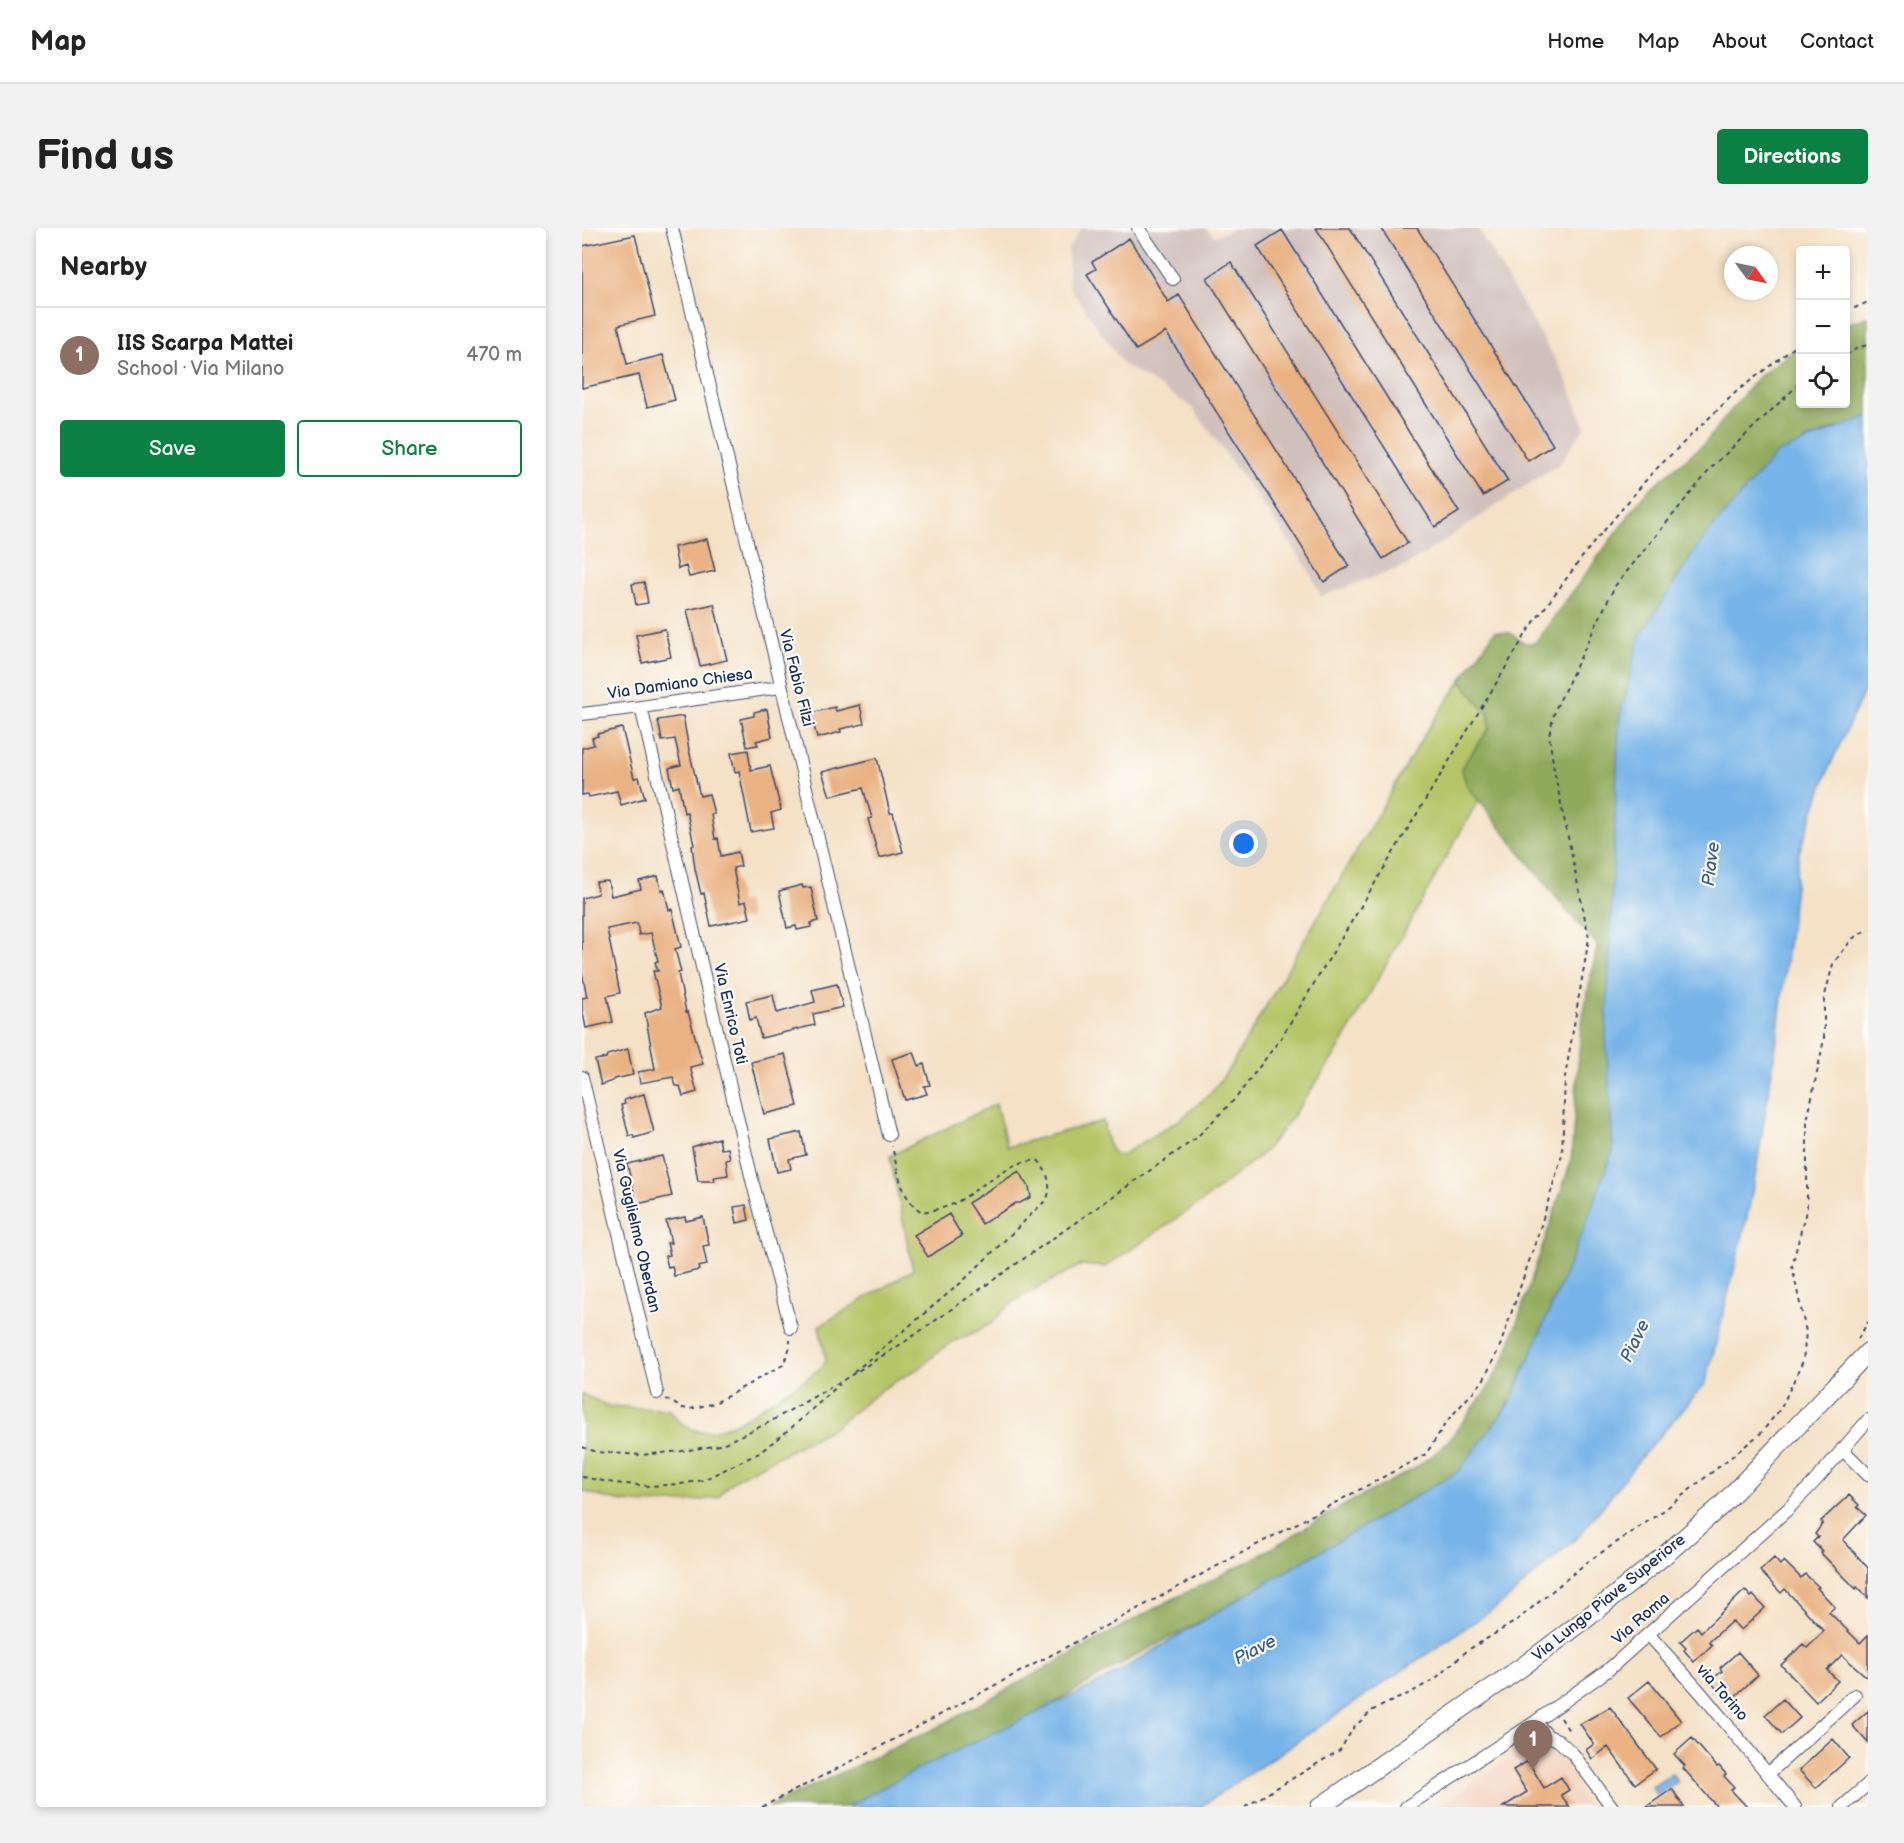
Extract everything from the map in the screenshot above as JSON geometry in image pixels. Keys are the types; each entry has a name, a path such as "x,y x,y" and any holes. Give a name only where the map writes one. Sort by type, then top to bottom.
{"main road":[{"name":"Via Lungo Piave Superiore","path":"1320,1807 1522,1667 1666,1554 1721,1506 1868,1352"}],"street":[{"name":"Via Fabio Filzi","path":"672,228 889,1135"},
{"path":"1138,228 1173,279"},
{"name":"Via Damiano Chiesa","path":"582,714 782,687"},
{"name":"Via Enrico Toti","path":"641,707 753,1184 791,1328"},
{"name":"Via Guglielmo Oberdan","path":"582,1077 657,1393"},
{"name":"Via Roma","path":"1406,1807 1535,1722 1608,1670 1788,1509 1868,1420"},
{"path":"1842,1449 1868,1475"},
{"name":"via Torino","path":"1649,1635 1795,1807"},
{"path":"1768,1774 1855,1695"},
{"path":"1535,1722 1548,1736 1558,1740 1573,1754 1612,1807"},
{"path":"1842,1807 1868,1784"}],"path":[{"path":"1850,310 1868,302"},
{"path":"1847,354 1868,345"},
{"path":"582,1447 597,1452 641,1455 720,1445 766,1424 906,1341 1195,1139 1236,1098 1281,1038 1529,628 1580,560 1652,473 1737,392 1796,346"},
{"path":"762,1807 902,1735 1426,1454 1446,1421 1484,1382 1500,1346 1538,1235 1562,1155 1565,1077 1589,938 1554,770 1549,735 1555,710 1615,586 1712,467 1796,387"},
{"path":"1245,1807 1340,1750 1354,1727 1373,1710 1436,1678 1467,1650 1516,1620 1586,1563 1663,1511 1761,1433 1781,1408 1803,1362 1806,1332 1792,1266 1807,1207 1807,1121 1824,1039 1824,999 1833,964 1852,939 1868,929"},
{"path":"582,1477 649,1486 681,1484 703,1480 759,1453 962,1282 1047,1199 1051,1187 1047,1172 1039,1161 1028,1160 999,1174 953,1204 922,1212 912,1206 904,1193 889,1135"},
{"path":"657,1393 682,1408 690,1409 715,1403 783,1365 790,1347 791,1328"},
{"path":"1559,1716 1573,1737"}],"shaded area":[{"path":"1081,228 1206,228 1214,236 1235,228 1477,228 1565,376 1585,427 1560,463 1406,566 1321,596 1306,565 1192,407 1123,364 1069,286 1068,249"},
{"path":"1538,1746 1553,1750 1565,1758 1582,1781 1575,1787 1589,1807 1438,1807 1524,1748"}],"green space":[{"path":"1868,317 1868,425 1836,428 1806,440 1775,463 1636,1111 1553,1308 1509,1401 1485,1443 1456,1480 864,1807 768,1807 938,1727 1163,1604 1252,1560 1337,1509 1412,1470 1449,1440 1484,1394 1505,1358 1571,1162 1581,1026 1597,947 1467,786 1461,768 1489,729 1489,715 1461,681 1495,631 1510,633 1525,643 1535,643 1646,492 1705,443 1757,378 1796,349 1796,408 1850,408 1850,323"},
{"path":"1461,681 1489,715 1489,729 1461,768 1472,793 1479,799 1337,1052 1290,1120 1264,1152 1207,1198 1105,1267 1081,1265 1024,1295 1007,1307 992,1323 954,1341 921,1367 884,1388 833,1428 737,1478 719,1497 652,1504 626,1502 582,1491 582,1394 608,1406 670,1410 682,1423 695,1430 708,1431 723,1428 751,1414 823,1366 826,1359 819,1326 913,1270 890,1156 996,1104 1007,1147 1103,1121 1107,1140 1113,1153 1122,1155 1181,1119 1211,1093 1231,1066 1426,732"}],"water":[{"name":"Piave","path":"1868,416 1868,683 1829,768 1799,852 1777,1039 1755,1177 1706,1383 1638,1461 1581,1534 1504,1602 1200,1807 846,1807 914,1771 1105,1680 1257,1588 1459,1471 1512,1400 1585,1226 1613,1150 1606,1036 1619,721 1640,636 1702,540 1776,454"},
{"path":"1672,1774 1677,1782 1657,1795 1652,1787"}],"building":[{"path":"1316,228 1350,228 1508,481 1483,496"},
{"path":"1381,228 1417,228 1553,445 1528,461"},
{"path":"1282,230 1459,512 1435,527 1257,246"},
{"path":"635,235 655,316 618,325 627,364 663,355 675,400 647,407 639,375 582,388 582,246"},
{"path":"1129,238 1168,302 1179,295 1349,566 1324,582 1166,332 1136,350 1087,274 1096,269 1092,262"},
{"path":"1231,262 1408,543 1383,559 1207,278"},
{"path":"707,539 715,571 689,577 686,566 678,569 674,547"},
{"path":"644,582 648,603 636,605 632,584"},
{"path":"714,604 727,660 700,666 687,610"},
{"path":"665,629 671,657 642,663 636,635"},
{"path":"860,705 864,724 840,729 841,732 817,738 814,725 810,726 807,714 835,707 836,711"},
{"path":"767,709 772,737 756,741 758,745 747,747 741,719 754,716 754,712"},
{"path":"683,716 700,796 709,794 714,814 711,814 715,839 718,838 721,856 738,852 741,866 733,868 740,903 746,901 750,918 711,926 704,893 701,894 695,869 692,845 694,845 687,812 684,813 679,786 673,788 669,768 681,765 675,739 662,741 658,720"},
{"path":"622,728 634,778 639,777 645,798 621,805 617,791 589,797 588,794 582,795 582,748 594,745 592,738 598,736 597,734"},
{"path":"748,750 751,770 770,766 781,810 771,813 774,828 751,832 739,771 735,772 731,753"},
{"path":"877,758 890,813 893,813 903,852 879,858 868,819 872,818 863,788 830,796 822,772"},
{"path":"658,876 669,910 672,909 681,947 675,949 681,972 678,973 686,1012 688,1012 703,1064 690,1067 697,1092 683,1096 680,1086 676,1086 673,1077 640,1083 638,1072 655,1069 645,1013 662,1007 653,971 658,971 655,962 658,961 651,933 639,935 637,923 607,929 620,993 607,996 613,1022 586,1028 582,1008 582,998 587,997 582,972 582,898 598,894 596,882 608,881 611,896 641,889 639,881"},
{"path":"802,885 803,888 811,887 818,921 811,923 811,927 797,930 796,926 787,928 779,891"},
{"path":"837,984 843,1007 813,1014 815,1025 761,1038 756,1018 750,1020 746,1001 773,995 777,1013 815,1002 812,990"},
{"path":"628,1049 633,1075 614,1079 601,1085 595,1060"},
{"path":"914,1052 919,1066 924,1064 930,1085 924,1086 927,1094 905,1100 892,1059"},
{"path":"785,1054 798,1106 764,1114 751,1062"},
{"path":"644,1094 654,1132 634,1138 633,1135 629,1136 621,1105 625,1104 624,1100"},
{"path":"801,1132 806,1155 789,1159 791,1169 777,1172 770,1139"},
{"path":"719,1138 721,1149 728,1148 730,1159 726,1160 728,1175 714,1177 715,1181 698,1181 692,1147"},
{"path":"662,1156 672,1196 637,1204 627,1164"},
{"path":"1019,1171 1029,1187 1031,1197 1016,1203 982,1224 968,1203"},
{"path":"746,1205 749,1220 737,1223 734,1207"},
{"path":"949,1214 962,1236 928,1257 914,1235"},
{"path":"685,1217 686,1221 703,1217 709,1245 703,1246 707,1265 698,1267 699,1270 674,1276 672,1266 668,1267 665,1256 670,1255 667,1243 671,1243 666,1221"},
{"path":"1849,1495 1866,1515 1843,1540 1868,1568 1868,1598 1857,1587 1856,1589 1813,1542 1818,1537 1815,1534 1823,1523 1821,1521"},
{"path":"1774,1558 1780,1565 1784,1561 1801,1578 1805,1574 1819,1587 1817,1588 1835,1607 1829,1612 1860,1643 1868,1635 1868,1678 1842,1655 1827,1670 1838,1681 1816,1702 1781,1665 1803,1644 1807,1648 1824,1631 1785,1589 1781,1593 1760,1571"},
{"path":"1745,1590 1765,1608 1741,1630 1732,1621 1709,1642 1712,1645 1694,1662 1680,1642 1697,1627 1701,1632"},
{"path":"1738,1652 1758,1675 1732,1699 1722,1687 1718,1690 1710,1681 1722,1671 1720,1668"},
{"path":"1649,1681 1681,1721 1661,1737 1628,1698"},
{"path":"1783,1699 1800,1718 1782,1734 1765,1715"},
{"path":"1610,1707 1656,1769 1635,1784 1608,1747 1592,1759 1586,1750 1594,1744 1580,1724"},
{"path":"1868,1711 1868,1743 1852,1725"},
{"path":"1692,1738 1726,1774 1724,1776 1734,1787 1731,1790 1747,1807 1717,1807 1683,1768 1685,1766 1674,1754"},
{"path":"1833,1739 1849,1758 1816,1788 1799,1770"},
{"path":"1528,1761 1544,1788 1561,1777 1569,1790 1561,1795 1570,1807 1503,1807 1527,1792 1513,1770"},
{"path":"1672,1789 1684,1807 1646,1807"}],"place":[{"name":"IIS Scarpa Mattei","path":"1533,1770"}]}
